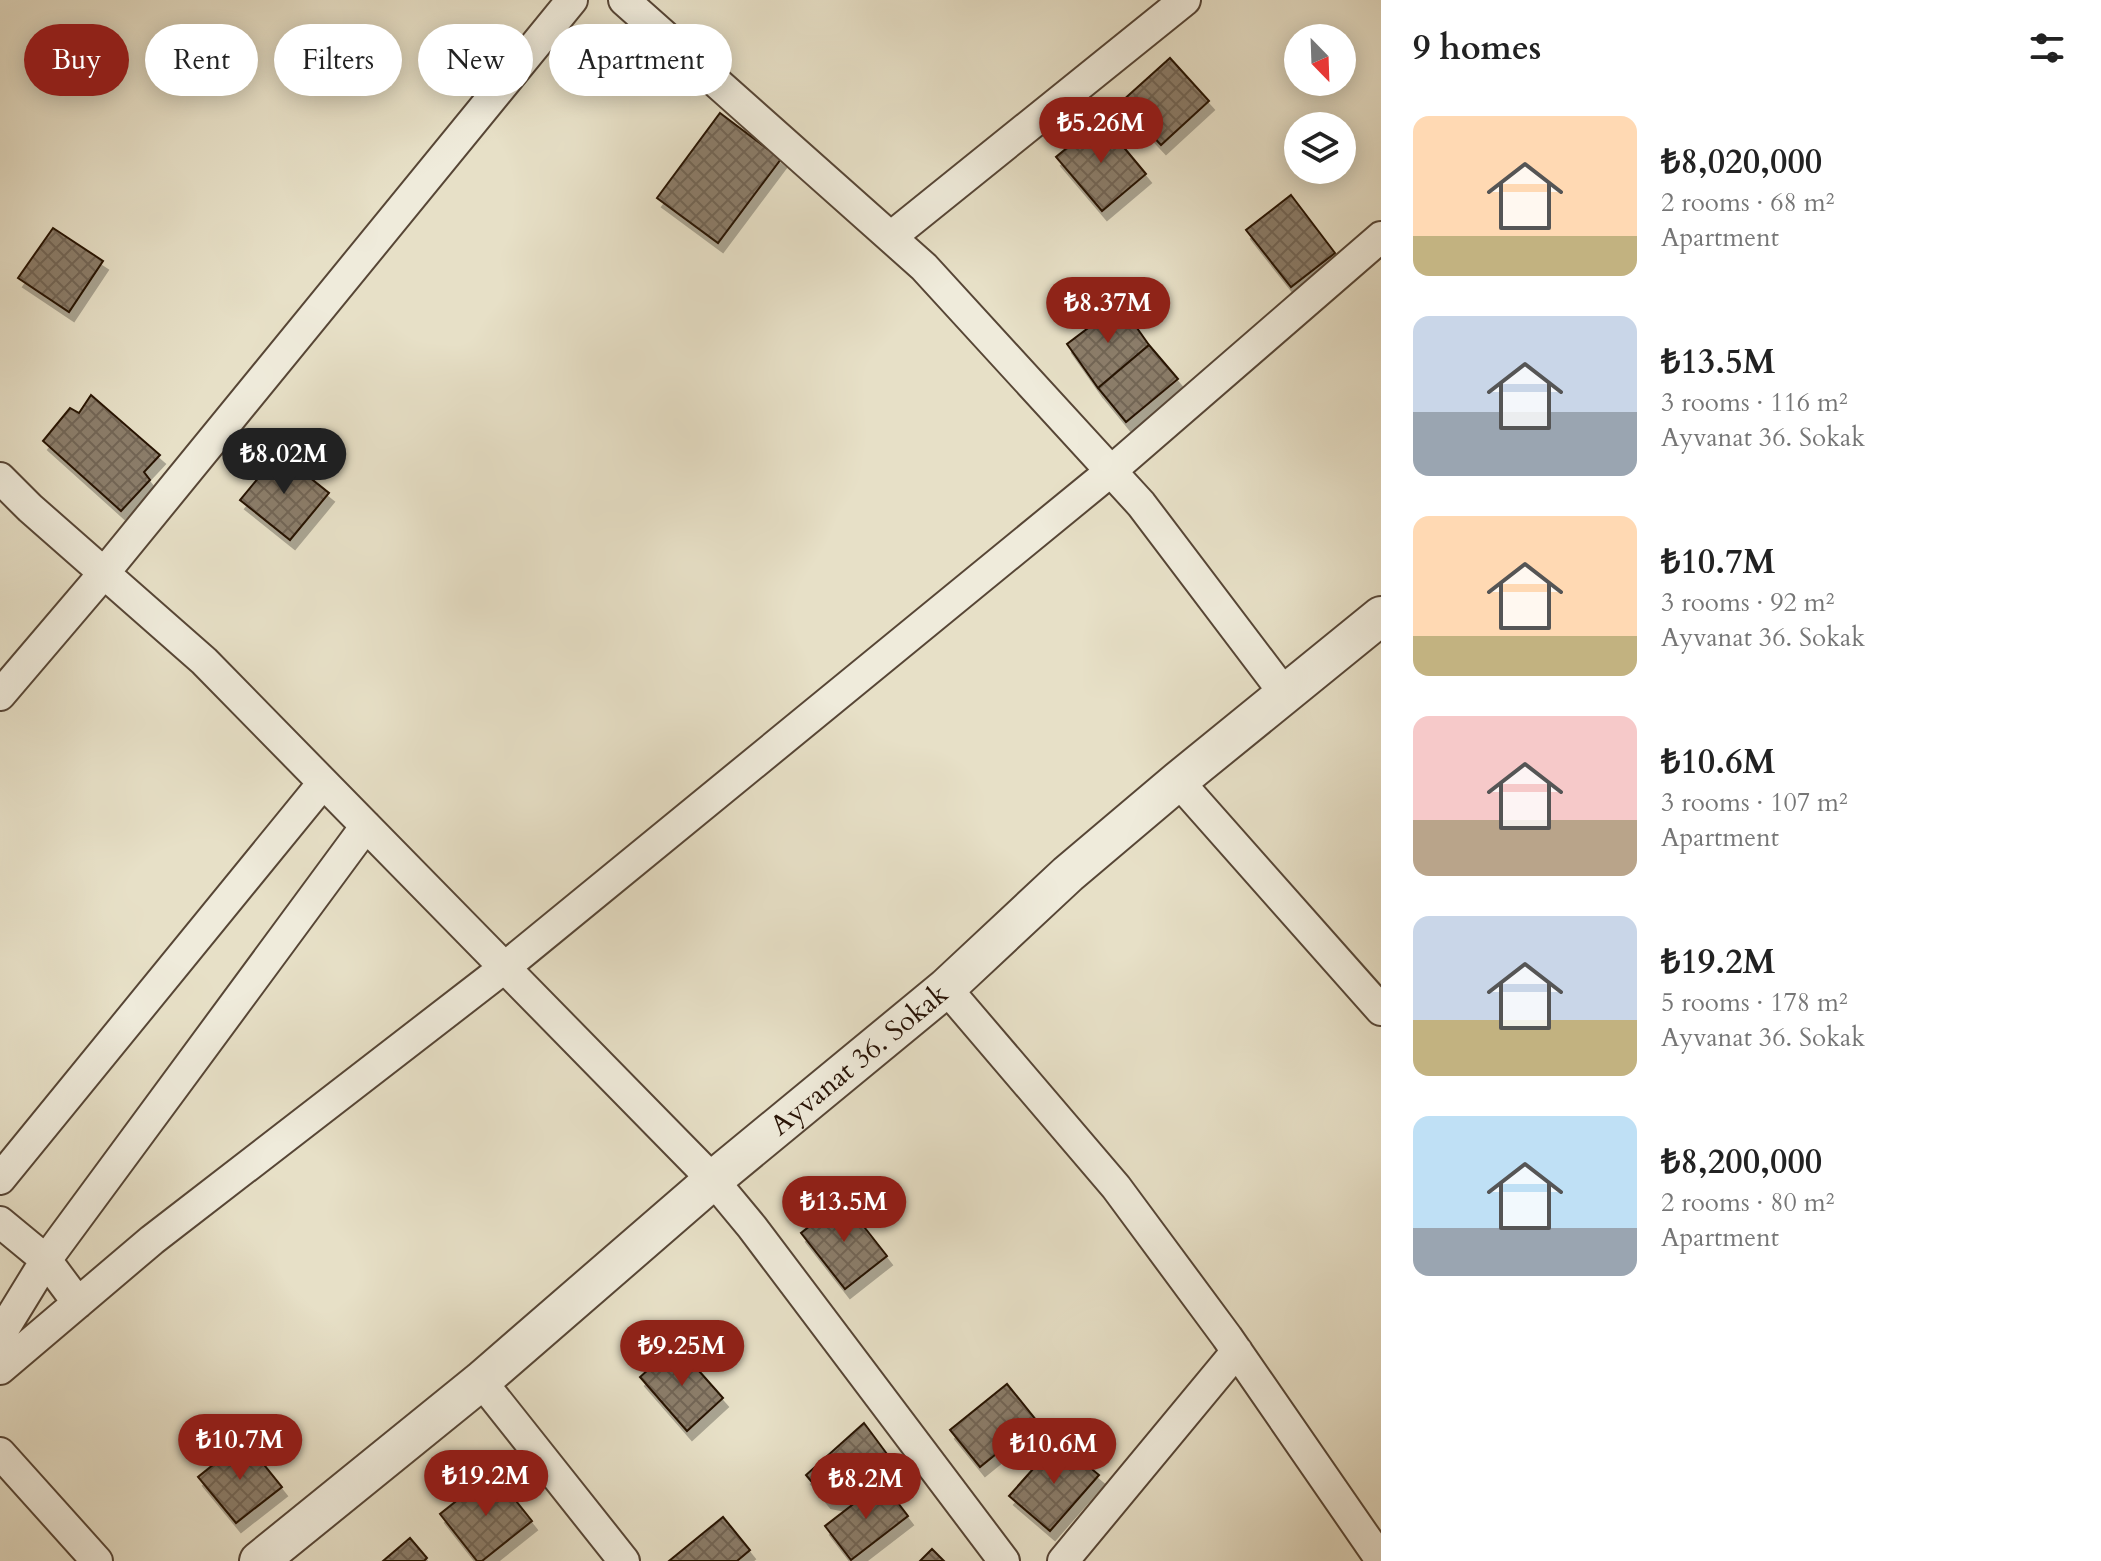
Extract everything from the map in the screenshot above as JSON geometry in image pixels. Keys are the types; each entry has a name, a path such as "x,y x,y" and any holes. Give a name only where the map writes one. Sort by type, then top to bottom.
{"street":[{"path":"0,695 104,573 572,0"},
{"path":"624,0 924,267 1141,504 1285,694"},
{"path":"891,237 1185,0"},
{"path":"0,1369 152,1240 504,968 1111,471 1381,237"},
{"path":"0,478 204,661 713,1180 752,1227 1004,1561"},
{"name":"Ayvanat 36. Sokak","path":"259,1561 481,1381 713,1180 946,988 1068,874 1381,616"},
{"path":"1178,781 1381,1010"},
{"path":"0,1179 323,783"},
{"path":"0,1335 46,1260 366,826"},
{"path":"946,988 1116,1187 1237,1351 1381,1560"},
{"path":"0,1222 46,1260 78,1303"},
{"path":"1063,1561 1237,1351"},
{"path":"481,1381 624,1561"},
{"path":"0,1453 97,1561"}],"building":[{"path":"1170,58 1209,101 1161,145 1121,102"},
{"path":"720,113 781,159 718,243 657,198"},
{"path":"1101,120 1146,174 1102,211 1056,157"},
{"path":"1291,195 1335,253 1291,287 1246,230"},
{"path":"53,228 103,261 69,312 18,278"},
{"path":"1120,304 1149,345 1098,388 1067,344"},
{"path":"1149,345 1178,379 1126,422 1098,388"},
{"path":"91,395 160,455 144,472 150,480 121,511 43,441 70,408 79,413"},
{"path":"279,453 329,493 290,540 240,500"},
{"path":"843,1200 887,1256 845,1289 801,1233"},
{"path":"676,1345 723,1398 687,1431 640,1377"},
{"path":"1007,1384 1037,1421 980,1467 950,1430"},
{"path":"864,1423 890,1458 840,1502 826,1499 806,1475"},
{"path":"244,1440 282,1487 236,1523 198,1477"},
{"path":"1058,1441 1099,1475 1050,1531 1009,1496"},
{"path":"493,1472 532,1521 482,1561 477,1561 440,1514"},
{"path":"882,1482 908,1516 851,1560 825,1526"},
{"path":"723,1517 750,1550 737,1561 669,1561"},
{"path":"410,1538 427,1558 424,1561 383,1561"},
{"path":"932,1549 944,1561 920,1561"}]}
